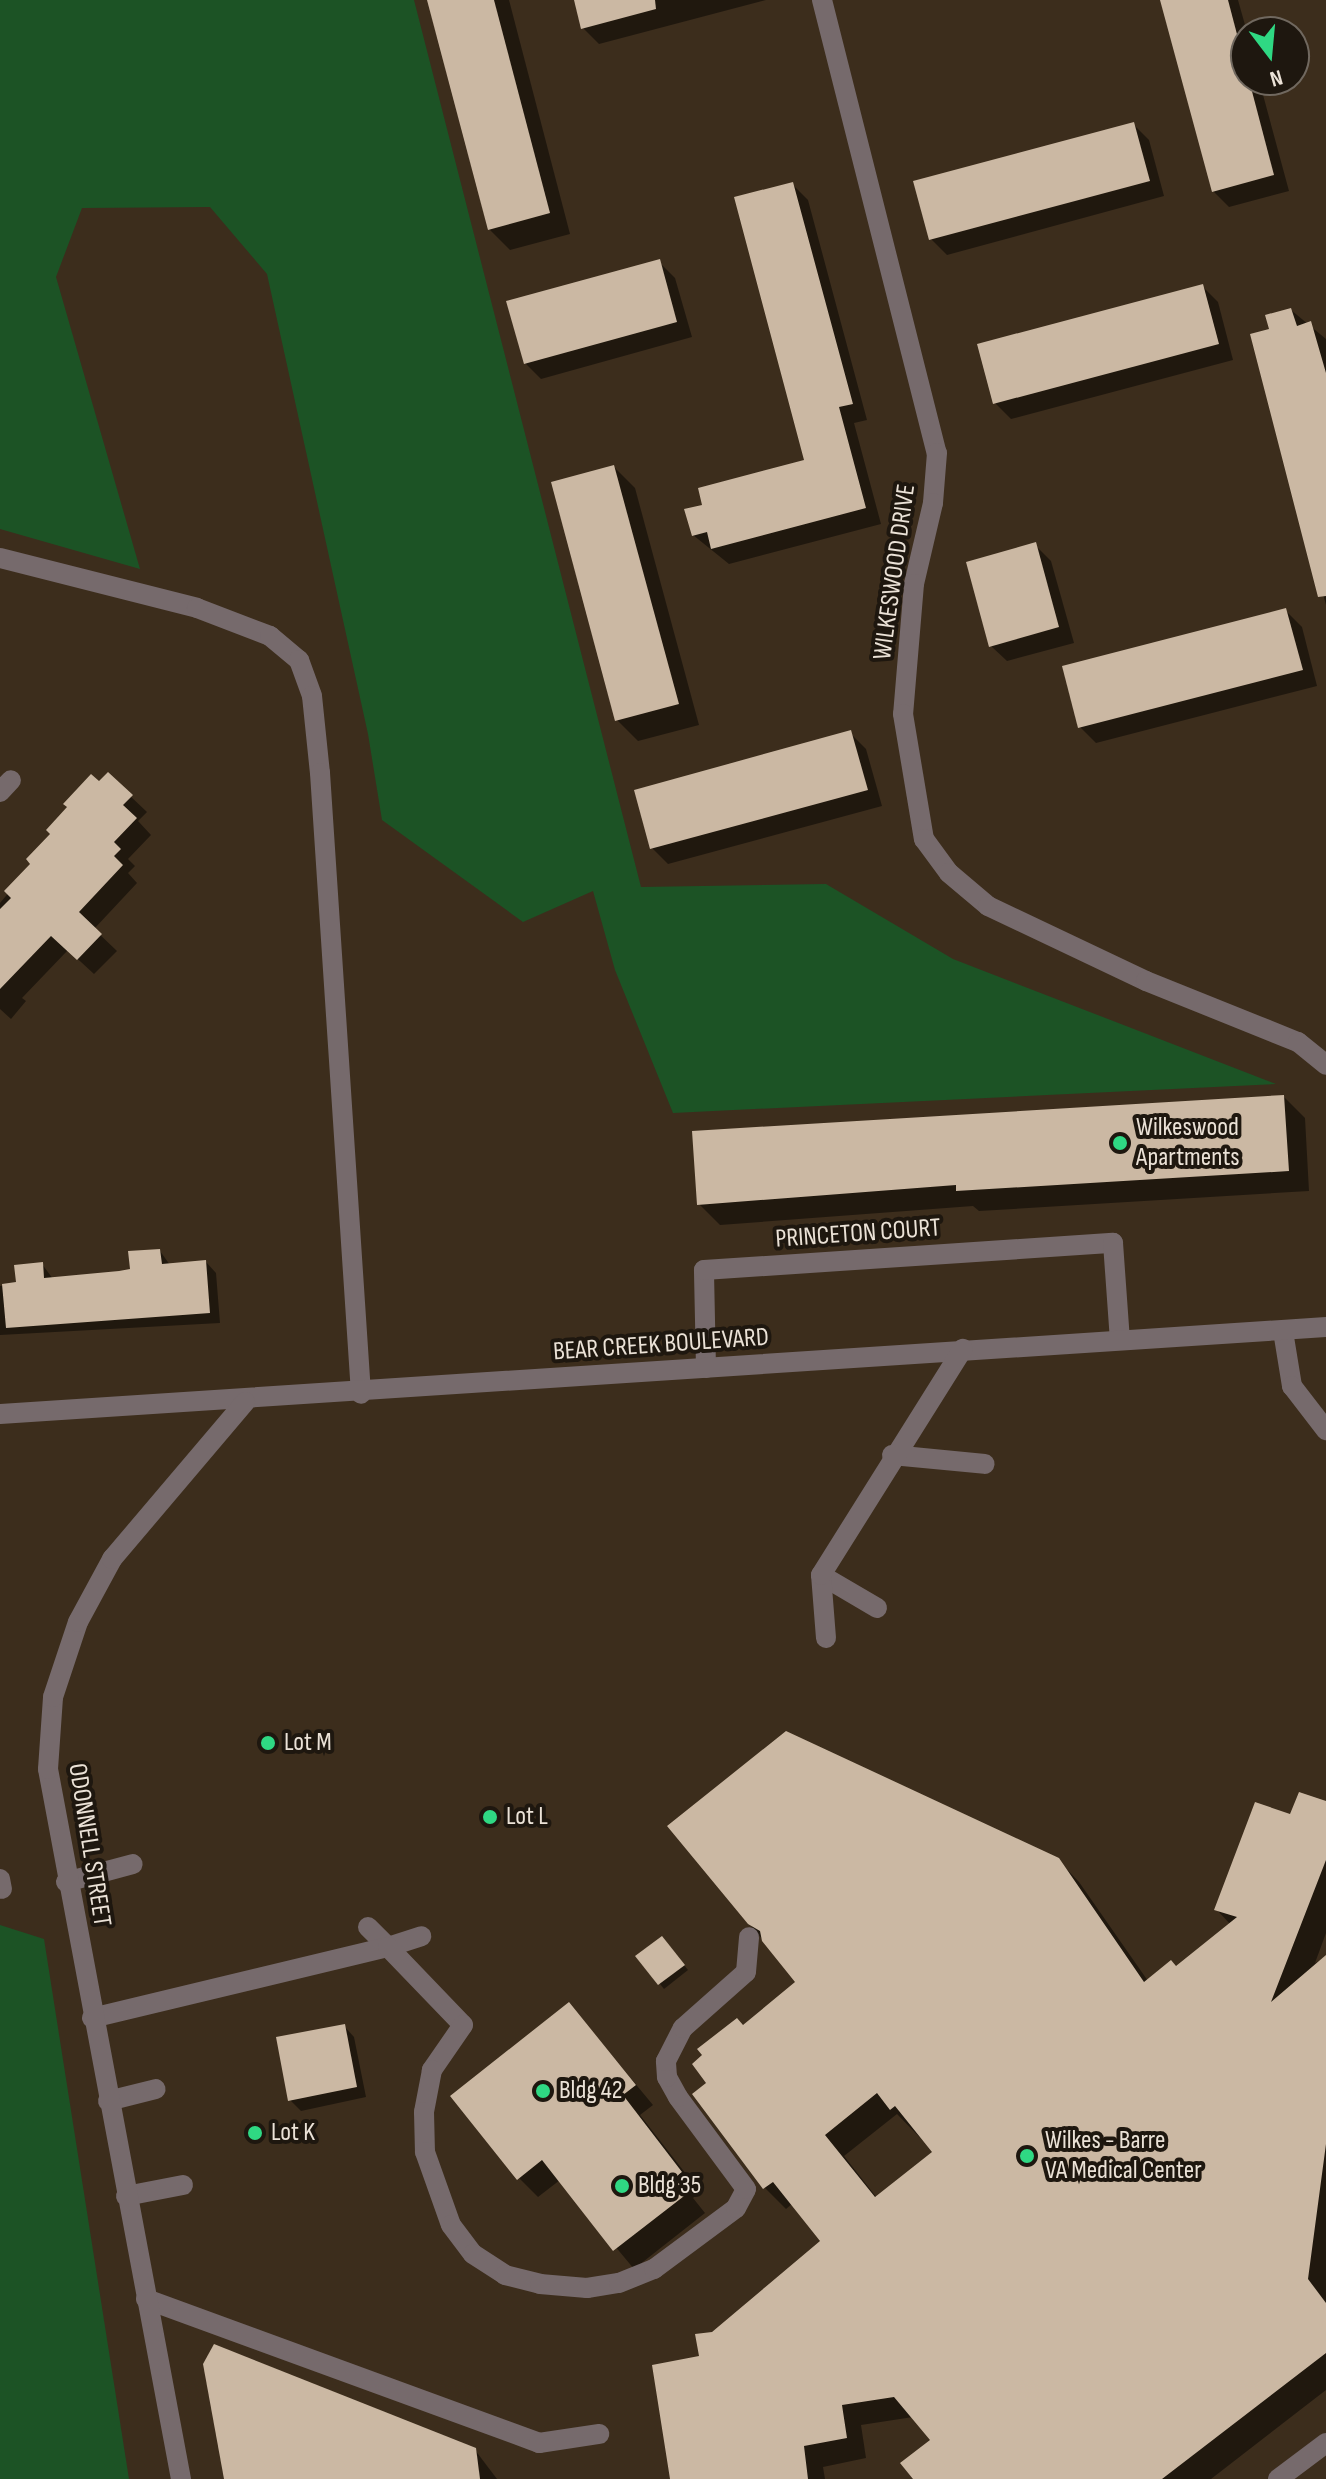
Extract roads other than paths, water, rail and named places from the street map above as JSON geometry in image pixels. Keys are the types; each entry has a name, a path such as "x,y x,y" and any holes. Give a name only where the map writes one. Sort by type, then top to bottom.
{"street":[{"name":"WILKESWOOD DRIVE","path":"822,0 937,453 933,503 914,584 903,714 924,839 949,873 988,906 1132,975 1298,1042 1326,1065"},
{"path":"0,558 197,608 270,636 299,660 312,696 320,773 361,1394"},
{"name":"PRINCETON COURT","path":"706,1368 704,1270 1113,1243 1120,1340"},
{"name":"BEAR CREEK BOULEVARD","path":"0,1414 245,1402 963,1349 1326,1327"},
{"path":"1283,1331 1292,1386 1326,1430"},
{"path":"826,1638 821,1575 892,1455 963,1349"},
{"name":"ODONNELL STREET","path":"181,2479 66,1882 48,1769 53,1697 78,1622 112,1559 245,1402"},
{"path":"892,1455 985,1464"},
{"path":"821,1575 877,1608"},
{"path":"66,1882 133,1864"},
{"path":"368,1927 463,2025 432,2070 424,2112 425,2152 451,2225 473,2254 505,2275 540,2284 587,2288 619,2283 654,2269 736,2208 746,2189 678,2097 667,2077 666,2061 683,2028 746,1972 749,1937"},
{"path":"92,2018 388,1947 421,1936"},
{"path":"108,2101 156,2089"},
{"path":"126,2196 183,2185"},
{"path":"146,2299 539,2443 599,2434"},
{"path":"1278,2479 1326,2443"}],"place":[{"name":"Wilkeswood Apartments","path":"1120,1143"},
{"name":"Lot M","path":"268,1743"},
{"name":"Lot L","path":"490,1817"},
{"name":"Bldg 42","path":"543,2091"},
{"name":"Lot K","path":"255,2133"},
{"name":"Wilkes - Barre VA Medical Center","path":"1027,2156"},
{"name":"Bldg 35","path":"622,2186"}]}
